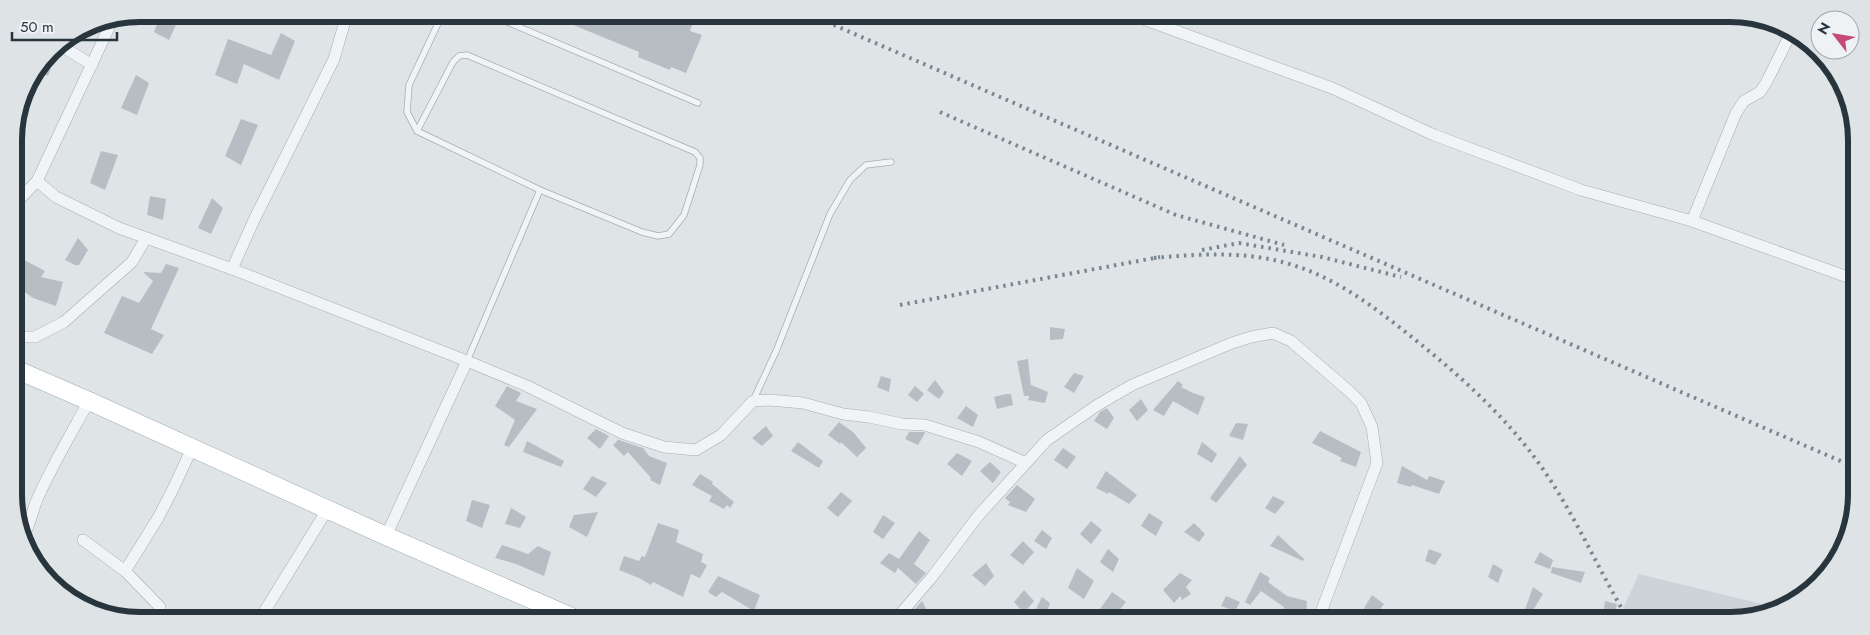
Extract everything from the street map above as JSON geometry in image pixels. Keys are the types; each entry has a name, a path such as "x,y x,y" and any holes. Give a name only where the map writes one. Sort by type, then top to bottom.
{"main road":[{"path":"22,372 386,536 560,612"}],"street":[{"path":"232,269 254,220 334,59 345,22"},
{"path":"1152,22 1332,88 1434,135 1582,190 1692,221 1848,277"},
{"path":"23,196 37,181 109,27"},
{"path":"1692,221 1736,113 1744,101 1760,92 1788,38"},
{"path":"67,49 92,65"},
{"path":"37,181 56,197 119,228 232,269 467,361 527,386 622,433 664,447 696,450 721,434 753,401 770,400 803,403 843,414 902,424 925,425 979,442 1026,463"},
{"path":"22,337 35,337 64,322 132,262 146,238"},
{"path":"902,612 932,577 978,516 1047,440 1096,406 1132,385 1232,343 1273,333 1291,341 1350,392 1361,403 1372,427 1377,463 1321,612"},
{"path":"386,536 467,361"},
{"path":"28,528 35,504 89,401"},
{"path":"125,571 158,518 192,448"},
{"path":"264,612 328,510"},
{"path":"83,540 125,571 160,607"}],"lane":[{"path":"417,132 453,62 459,56 467,55 694,152 700,158 700,165 684,216 669,234 658,236 642,232 540,190 417,132 407,112 409,85 439,22"},
{"path":"507,22 698,103"},
{"path":"753,401 777,349 830,214 850,180 866,165 890,162"},
{"path":"467,361 540,190"}],"shaded area":[{"path":"1639,574 1768,606 1737,612 1621,612"}],"building":[{"path":"158,22 177,22 169,40 154,32"},
{"path":"566,22 693,22 690,31 702,35 686,73 671,67 670,70 638,57 639,52"},
{"path":"281,33 295,41 279,80 244,64 237,84 215,75 228,39 271,55"},
{"path":"54,61 48,76 43,73"},
{"path":"136,75 149,83 137,115 121,108"},
{"path":"241,119 258,125 241,165 225,156"},
{"path":"101,151 118,155 105,190 90,183"},
{"path":"150,196 166,199 163,220 147,215"},
{"path":"212,198 223,208 211,234 198,228"},
{"path":"78,238 88,250 79,265 75,265 65,260"},
{"path":"23,259 45,271 41,277 63,282 56,306 33,298 23,290"},
{"path":"166,264 179,268 151,329 164,335 152,354 104,333 122,296 139,303 153,281 143,272 161,273"},
{"path":"1050,327 1065,329 1063,339 1050,340"},
{"path":"1028,359 1031,387 1031,385 1048,392 1045,403 1028,400 1029,396 1024,396 1017,361"},
{"path":"1074,373 1084,376 1074,393 1064,387"},
{"path":"881,376 891,379 889,392 877,387"},
{"path":"935,380 944,392 939,399 927,390"},
{"path":"1178,381 1183,385 1181,387 1205,397 1198,415 1173,401 1164,416 1153,410"},
{"path":"507,386 521,393 516,401 537,409 509,447 504,445 515,420 495,406"},
{"path":"915,386 924,394 917,402 908,395"},
{"path":"1011,394 1013,405 997,409 994,397"},
{"path":"1141,399 1148,410 1137,421 1129,410"},
{"path":"966,406 978,415 973,427 957,418"},
{"path":"1107,408 1114,418 1107,429 1094,421 1100,412"},
{"path":"839,422 854,433 866,448 857,457 841,442 840,444 828,435"},
{"path":"1236,423 1248,424 1243,440 1229,436"},
{"path":"766,426 773,436 762,446 752,438"},
{"path":"596,429 609,436 600,449 587,438"},
{"path":"1320,431 1361,452 1356,467 1340,461 1342,458 1312,443"},
{"path":"909,432 925,433 918,445 905,439"},
{"path":"616,439 643,448 649,456 667,463 660,485 650,480 651,478 628,452 624,456 613,445 618,440"},
{"path":"527,441 564,461 561,467 523,452"},
{"path":"798,442 823,461 819,468 791,451"},
{"path":"1202,442 1217,454 1212,463 1197,454"},
{"path":"1063,448 1076,457 1067,469 1054,460"},
{"path":"957,453 972,461 962,476 947,464"},
{"path":"1240,456 1247,465 1216,503 1210,498"},
{"path":"990,462 1001,472 993,483 980,471"},
{"path":"1402,466 1427,480 1429,476 1445,481 1439,494 1412,485 1411,487 1397,483"},
{"path":"1106,471 1137,495 1129,504 1109,492 1108,494 1096,488"},
{"path":"700,474 713,482 712,484 734,502 730,508 727,505 724,509 709,501 712,496 692,485"},
{"path":"592,476 607,483 596,497 583,489"},
{"path":"1017,485 1035,499 1026,512 1008,505 1010,502 1005,498"},
{"path":"841,492 852,501 838,517 827,508"},
{"path":"1273,496 1285,502 1275,514 1265,508"},
{"path":"472,500 490,505 482,528 466,521"},
{"path":"511,508 526,517 520,528 505,524"},
{"path":"598,512 587,537 569,527 574,515"},
{"path":"1149,513 1163,522 1156,536 1141,526"},
{"path":"883,515 895,523 883,539 873,532"},
{"path":"1091,521 1102,530 1091,544 1080,534"},
{"path":"658,523 679,530 676,542 703,554 701,562 707,565 700,578 691,574 683,597 653,582 651,585 619,570 624,556 639,561 642,556 645,557"},
{"path":"1194,523 1205,534 1199,542 1184,532"},
{"path":"1042,530 1052,538 1046,549 1034,541"},
{"path":"919,531 930,540 914,564 926,573 916,584 898,568 895,573 880,563 889,553 899,559"},
{"path":"1278,535 1304,559 1303,561 1270,546"},
{"path":"1023,541 1034,552 1023,565 1010,555"},
{"path":"502,545 528,554 538,546 551,552 544,576 516,564 495,558"},
{"path":"1108,549 1119,559 1113,572 1100,562"},
{"path":"1429,549 1442,554 1435,565 1425,561"},
{"path":"1540,552 1553,560 1550,569 1534,563"},
{"path":"986,563 994,576 985,586 972,575"},
{"path":"1493,564 1503,570 1498,583 1488,577"},
{"path":"1552,567 1585,572 1581,583 1551,573"},
{"path":"1077,568 1094,581 1084,599 1068,588"},
{"path":"1260,572 1270,578 1268,582 1287,596 1307,601 1306,612 1283,612 1284,607 1261,591 1250,605 1245,602"},
{"path":"1180,573 1192,580 1186,587 1191,594 1182,600 1180,596 1174,603 1163,590"},
{"path":"718,576 760,595 754,611 722,592 716,597 708,592"},
{"path":"1533,587 1543,594 1532,612 1524,612"},
{"path":"1024,590 1034,601 1025,612 1014,602"},
{"path":"1112,592 1126,602 1118,612 1098,612"},
{"path":"1372,595 1384,604 1378,612 1363,610"},
{"path":"1226,596 1240,602 1235,611 1221,606"},
{"path":"1042,597 1050,603 1047,612 1036,609"},
{"path":"922,601 928,612 914,612 913,611"},
{"path":"1605,601 1617,604 1615,612 1604,612"}],"railway":[{"path":"827,22 1848,464"},
{"path":"940,112 1176,215 1284,245"},
{"path":"1202,250 1239,243 1322,257 1401,277"},
{"path":"1154,258 1237,255 1286,263 1305,269 1340,286 1388,318 1464,381 1506,423 1532,454 1559,494 1624,612"},
{"path":"900,305 1160,257"}]}
